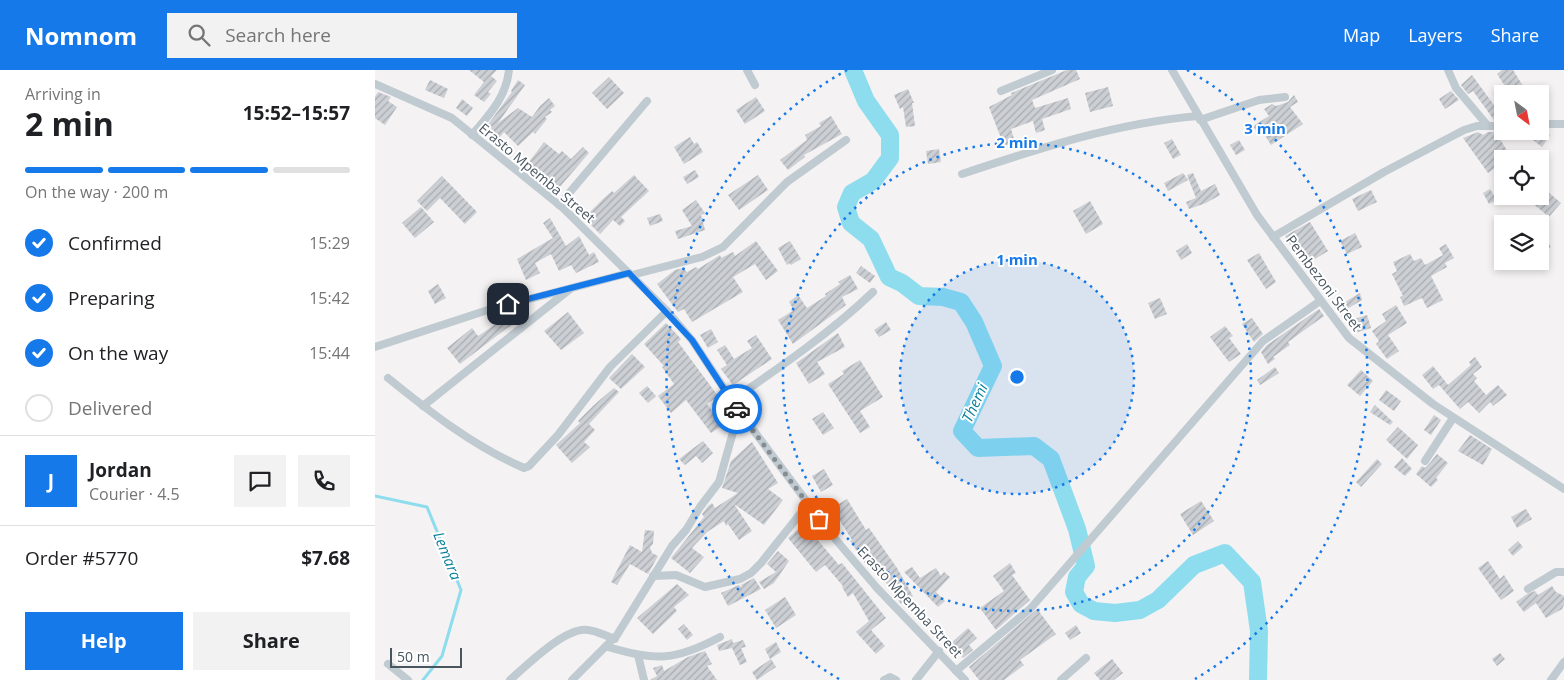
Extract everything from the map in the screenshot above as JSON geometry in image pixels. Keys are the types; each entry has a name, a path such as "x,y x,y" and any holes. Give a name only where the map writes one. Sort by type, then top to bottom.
{"street":[{"path":"472,135 496,107 504,93 509,74 516,70"},
{"path":"747,70 755,84"},
{"path":"1001,91 1052,70"},
{"name":"Pembezoni Street","path":"1172,70 1199,118 1273,236 1319,301 1349,338 1364,352 1453,418 1564,489"},
{"path":"1448,70 1457,88 1488,126"},
{"name":"Erasto Mpemba Street","path":"375,84 451,118 559,205 667,311 692,340 739,411 808,504 877,588 965,680"},
{"path":"962,174 1047,145 1081,138 1108,129 1139,122 1199,118 1259,100 1285,97"},
{"path":"559,205 647,101"},
{"path":"1549,124 1564,124"},
{"path":"1273,236 1456,134 1477,126 1494,126"},
{"path":"375,347 491,309 576,286 702,257 723,247 787,182 846,140"},
{"path":"423,406 556,299 576,286"},
{"path":"732,400 819,339 873,292"},
{"path":"956,671 1030,609 1263,341 1319,301"},
{"path":"388,378 471,440 524,468 529,466 557,435 610,367 667,311"},
{"path":"571,680 615,639 672,546 686,530 699,507 719,482 739,411"},
{"path":"1425,461 1453,418"},
{"path":"653,576 676,575 705,587 740,579 751,573 761,563 808,504"},
{"path":"1528,589 1556,572 1564,572"},
{"path":"510,680 569,634 588,630 615,639"},
{"path":"608,647 649,657 672,656 697,649 720,638"},
{"path":"916,680 939,651"},
{"path":"638,655 644,680"},
{"path":"1061,680 1086,658"},
{"path":"1551,680 1564,662"},
{"path":"388,664 408,680"},
{"path":"884,680 891,677 896,680"}],"building":[{"path":"469,70 497,70 491,76 497,81 488,92 491,94 484,102 474,95 484,82"},
{"path":"1067,70 1076,70 1080,79 1032,100 1035,108 1068,98 1071,109 1042,119 1045,130 1036,133 1033,121 1011,129 1015,142 1004,146 989,107 1012,95 1011,93"},
{"path":"1502,70 1513,70 1522,85 1504,85 1497,74"},
{"path":"1472,75 1494,105 1494,120 1473,91 1468,94 1461,85"},
{"path":"609,77 624,93 607,109 592,93"},
{"path":"430,80 448,89 444,98 425,90"},
{"path":"518,80 525,85 498,123 518,108 532,117 549,98 555,106 550,110 552,112 545,117 547,119 535,134 533,132 518,146 504,132 496,142 483,131 512,92"},
{"path":"1108,87 1113,106 1090,112 1085,93"},
{"path":"908,89 914,103 912,103 915,126 906,127 903,107 900,109 894,95"},
{"path":"1451,91 1459,100 1445,109 1439,99"},
{"path":"378,92 391,97 388,101 397,107 385,125 375,118 375,97"},
{"path":"1294,95 1298,102 1290,107 1303,124 1271,145 1263,132 1259,135 1253,126 1269,116 1264,109 1272,104 1276,106 1288,102"},
{"path":"756,97 765,111 745,124 736,110"},
{"path":"462,99 473,108 467,116 456,108"},
{"path":"831,116 842,134 804,155 805,157 788,170 780,160 807,140 805,135 821,126 819,123"},
{"path":"1478,132 1483,135 1488,132 1494,132 1494,140 1501,140 1507,150 1494,150 1494,169 1488,173 1463,138"},
{"path":"690,137 694,144 697,142 703,152 684,164 674,147"},
{"path":"1172,139 1181,155 1173,159 1164,143"},
{"path":"1239,140 1245,150 1236,155 1230,145"},
{"path":"1533,140 1547,140 1542,147"},
{"path":"544,142 559,154 562,151 571,159 583,147 589,153 558,189 539,171 536,174 526,166"},
{"path":"939,149 941,162 928,164 926,151"},
{"path":"695,170 699,177 687,184 683,177"},
{"path":"1183,173 1188,180 1168,191 1164,183"},
{"path":"1193,173 1201,191 1215,184 1220,195 1206,203 1189,209 1186,202 1196,198 1187,175"},
{"path":"634,175 649,191 621,217 625,221 620,226 613,220 600,234 584,218 612,191 614,193"},
{"path":"758,175 768,190 739,210 728,195"},
{"path":"442,176 477,212 465,224 440,198 427,211 417,201"},
{"path":"1490,189 1494,195 1494,202 1489,204 1483,193"},
{"path":"1371,190 1377,202 1358,211 1352,199"},
{"path":"1549,193 1561,203 1549,217 1549,215 1535,205 1549,205"},
{"path":"696,200 705,213 701,215 705,230 678,239 675,231 692,226 682,210"},
{"path":"1090,201 1103,224 1086,234 1073,211"},
{"path":"421,207 434,222 415,238 402,223"},
{"path":"660,214 663,221 650,226 647,218"},
{"path":"550,218 566,246 579,236 589,255 594,252 599,262 576,273 571,265 559,271 551,254 535,263 540,273 526,280 517,259 553,238 543,223"},
{"path":"1310,222 1328,251 1304,266 1285,236"},
{"path":"1355,233 1362,247 1347,254 1340,241"},
{"path":"756,241 778,271 766,280 755,264 733,277 743,292 692,322 684,309 678,312 657,284 675,270 683,268 687,272 696,267 698,269 720,255 721,258 733,252 735,256"},
{"path":"790,241 801,259 791,265 789,263 787,265 778,248"},
{"path":"1187,244 1192,253 1181,260 1176,251"},
{"path":"1446,244 1454,258 1445,263 1447,267 1431,276 1443,300 1427,308 1422,298 1404,306 1400,297 1403,296 1392,274 1397,271 1393,262 1410,254 1414,261 1421,258 1425,265 1443,255 1439,248"},
{"path":"1259,253 1276,282 1266,289 1247,260"},
{"path":"861,266 875,276 870,283 856,273"},
{"path":"850,275 858,289 842,297 846,305 793,344 778,320 794,310 789,302 798,295 807,308 826,296 825,294 840,284 838,282"},
{"path":"438,284 446,298 435,304 428,291"},
{"path":"1360,293 1362,300 1347,309 1345,302"},
{"path":"1160,298 1167,314 1155,319 1148,303"},
{"path":"1396,305 1407,323 1388,335 1399,351 1387,359 1376,344 1379,341 1372,331 1386,321 1382,314"},
{"path":"520,308 526,317 507,328 460,364 447,348 472,328 478,336"},
{"path":"1319,309 1324,316 1288,342 1290,345 1273,357 1275,359 1268,364 1261,352 1267,345"},
{"path":"568,312 584,333 561,350 544,331"},
{"path":"1367,315 1371,328 1355,333 1351,320"},
{"path":"1252,318 1263,334 1254,342 1242,324"},
{"path":"886,322 891,330 879,337 874,330"},
{"path":"666,323 681,339 678,342 718,396 707,404 723,425 711,433 686,400 671,413 658,396 674,384 662,367 664,366 644,344"},
{"path":"1225,326 1233,336 1229,338 1241,354 1229,362 1210,337"},
{"path":"711,329 718,342 708,348 700,335"},
{"path":"838,333 845,347 817,362 825,374 809,384 796,363"},
{"path":"756,335 772,359 733,385 721,369 727,365 717,350 725,345 734,359 752,348 747,341"},
{"path":"632,354 645,367 621,389 609,378"},
{"path":"1475,357 1482,367 1473,374 1477,378 1474,381 1486,395 1498,385 1507,395 1493,406 1490,402 1479,413 1468,402 1460,409 1439,385 1433,389 1422,375 1433,366 1448,385 1471,365 1469,362"},
{"path":"860,360 883,397 860,411 870,427 860,433 828,384 844,374 842,371"},
{"path":"1275,367 1279,373 1260,385 1257,380"},
{"path":"1361,370 1373,381 1360,396 1347,385"},
{"path":"647,386 656,396 648,403 639,393"},
{"path":"614,388 619,392 589,424 595,430 584,442 590,447 572,463 556,445 580,423 578,421 594,405"},
{"path":"1386,390 1401,401 1394,411 1379,400"},
{"path":"1375,405 1393,422 1390,425 1370,412"},
{"path":"823,412 834,428 823,435 812,419"},
{"path":"1434,415 1441,420 1431,435 1424,430"},
{"path":"1398,427 1418,445 1407,459 1386,440"},
{"path":"1470,435 1492,449 1483,465 1458,451"},
{"path":"703,441 713,453 702,463 696,456 685,465 679,459"},
{"path":"752,442 778,483 768,489 783,500 764,525 734,504 752,531 739,540 728,524 726,526 724,521 707,532 692,548 704,557 690,573 671,558 704,517 702,514 708,506 712,503 715,508 738,493 722,488 731,461"},
{"path":"1437,454 1448,463 1436,478 1438,480 1431,487 1416,474 1422,466 1425,468"},
{"path":"1402,458 1412,469 1405,476 1394,467"},
{"path":"1377,459 1382,464 1361,487 1356,482"},
{"path":"824,469 833,485 821,492 812,476"},
{"path":"847,499 866,530 869,528 897,568 913,596 901,604 870,560 865,563 850,541 852,540 832,508"},
{"path":"1201,501 1214,521 1193,535 1180,514"},
{"path":"1526,509 1532,519 1517,528 1511,517"},
{"path":"804,524 839,565 842,563 886,618 871,630 885,646 876,654 856,632 869,621 853,593 848,597 843,586 825,565 816,572 788,538"},
{"path":"645,530 654,531 653,544 650,547 652,553 658,556 648,574 630,564 617,585 611,582 630,545 642,552"},
{"path":"1518,541 1523,547 1513,556 1508,550"},
{"path":"778,551 789,561 774,583 764,589 759,582 776,572 767,564"},
{"path":"1488,561 1500,579 1504,575 1514,591 1501,600 1478,568"},
{"path":"1010,563 1016,573 1012,575 1030,600 996,630 980,608 1004,591 993,576"},
{"path":"912,567 920,578 936,568 941,576 944,572 950,577 936,592 945,601 938,607 904,572"},
{"path":"754,578 761,589 728,606 721,593 739,585 743,588 741,585"},
{"path":"677,584 689,595 674,607 677,611 653,634 637,618"},
{"path":"1552,586 1556,592 1564,596 1564,605 1562,609 1546,618 1536,603 1524,612 1516,602 1527,594 1535,591 1538,595"},
{"path":"785,597 796,615 776,628 765,610"},
{"path":"1037,609 1056,634 1020,660 1024,665 1004,680 979,680 969,667"},
{"path":"684,624 693,635 687,640 678,629"},
{"path":"1076,625 1081,633 1070,640 1065,633"},
{"path":"968,628 977,638 969,645 973,650 963,658 951,643"},
{"path":"732,639 733,643 743,640 746,647 741,648 747,662 740,665 732,648 719,651 717,645"},
{"path":"776,642 781,652 770,659 765,649"},
{"path":"705,651 712,664 707,666 717,680 650,680 657,676 653,668 662,665 664,671 688,657"},
{"path":"1500,653 1505,659 1497,666 1492,659"},
{"path":"771,659 776,667 757,680 752,672"},
{"path":"1112,659 1123,673 1114,680 1100,680 1094,673"}],"waterway":[{"name":"Themi","path":"853,70 866,101 890,135 890,158 873,181 852,193 846,207 851,223 871,239 889,277 902,283 919,296 943,297 961,302 974,322 993,366 962,431 978,448 1034,446 1051,459 1077,529 1086,566 1077,577 1074,592 1081,604 1094,611 1115,613 1140,610 1158,600 1194,565 1225,553 1252,582 1259,631 1258,680"},
{"name":"Lemara","path":"375,496 427,507 461,590 442,656 423,680"}],"way so far":[{"path":"737,409 783,468 819,519"}],"route":[{"path":"508,304 629,273 677,321 714,370 737,409"}]}
